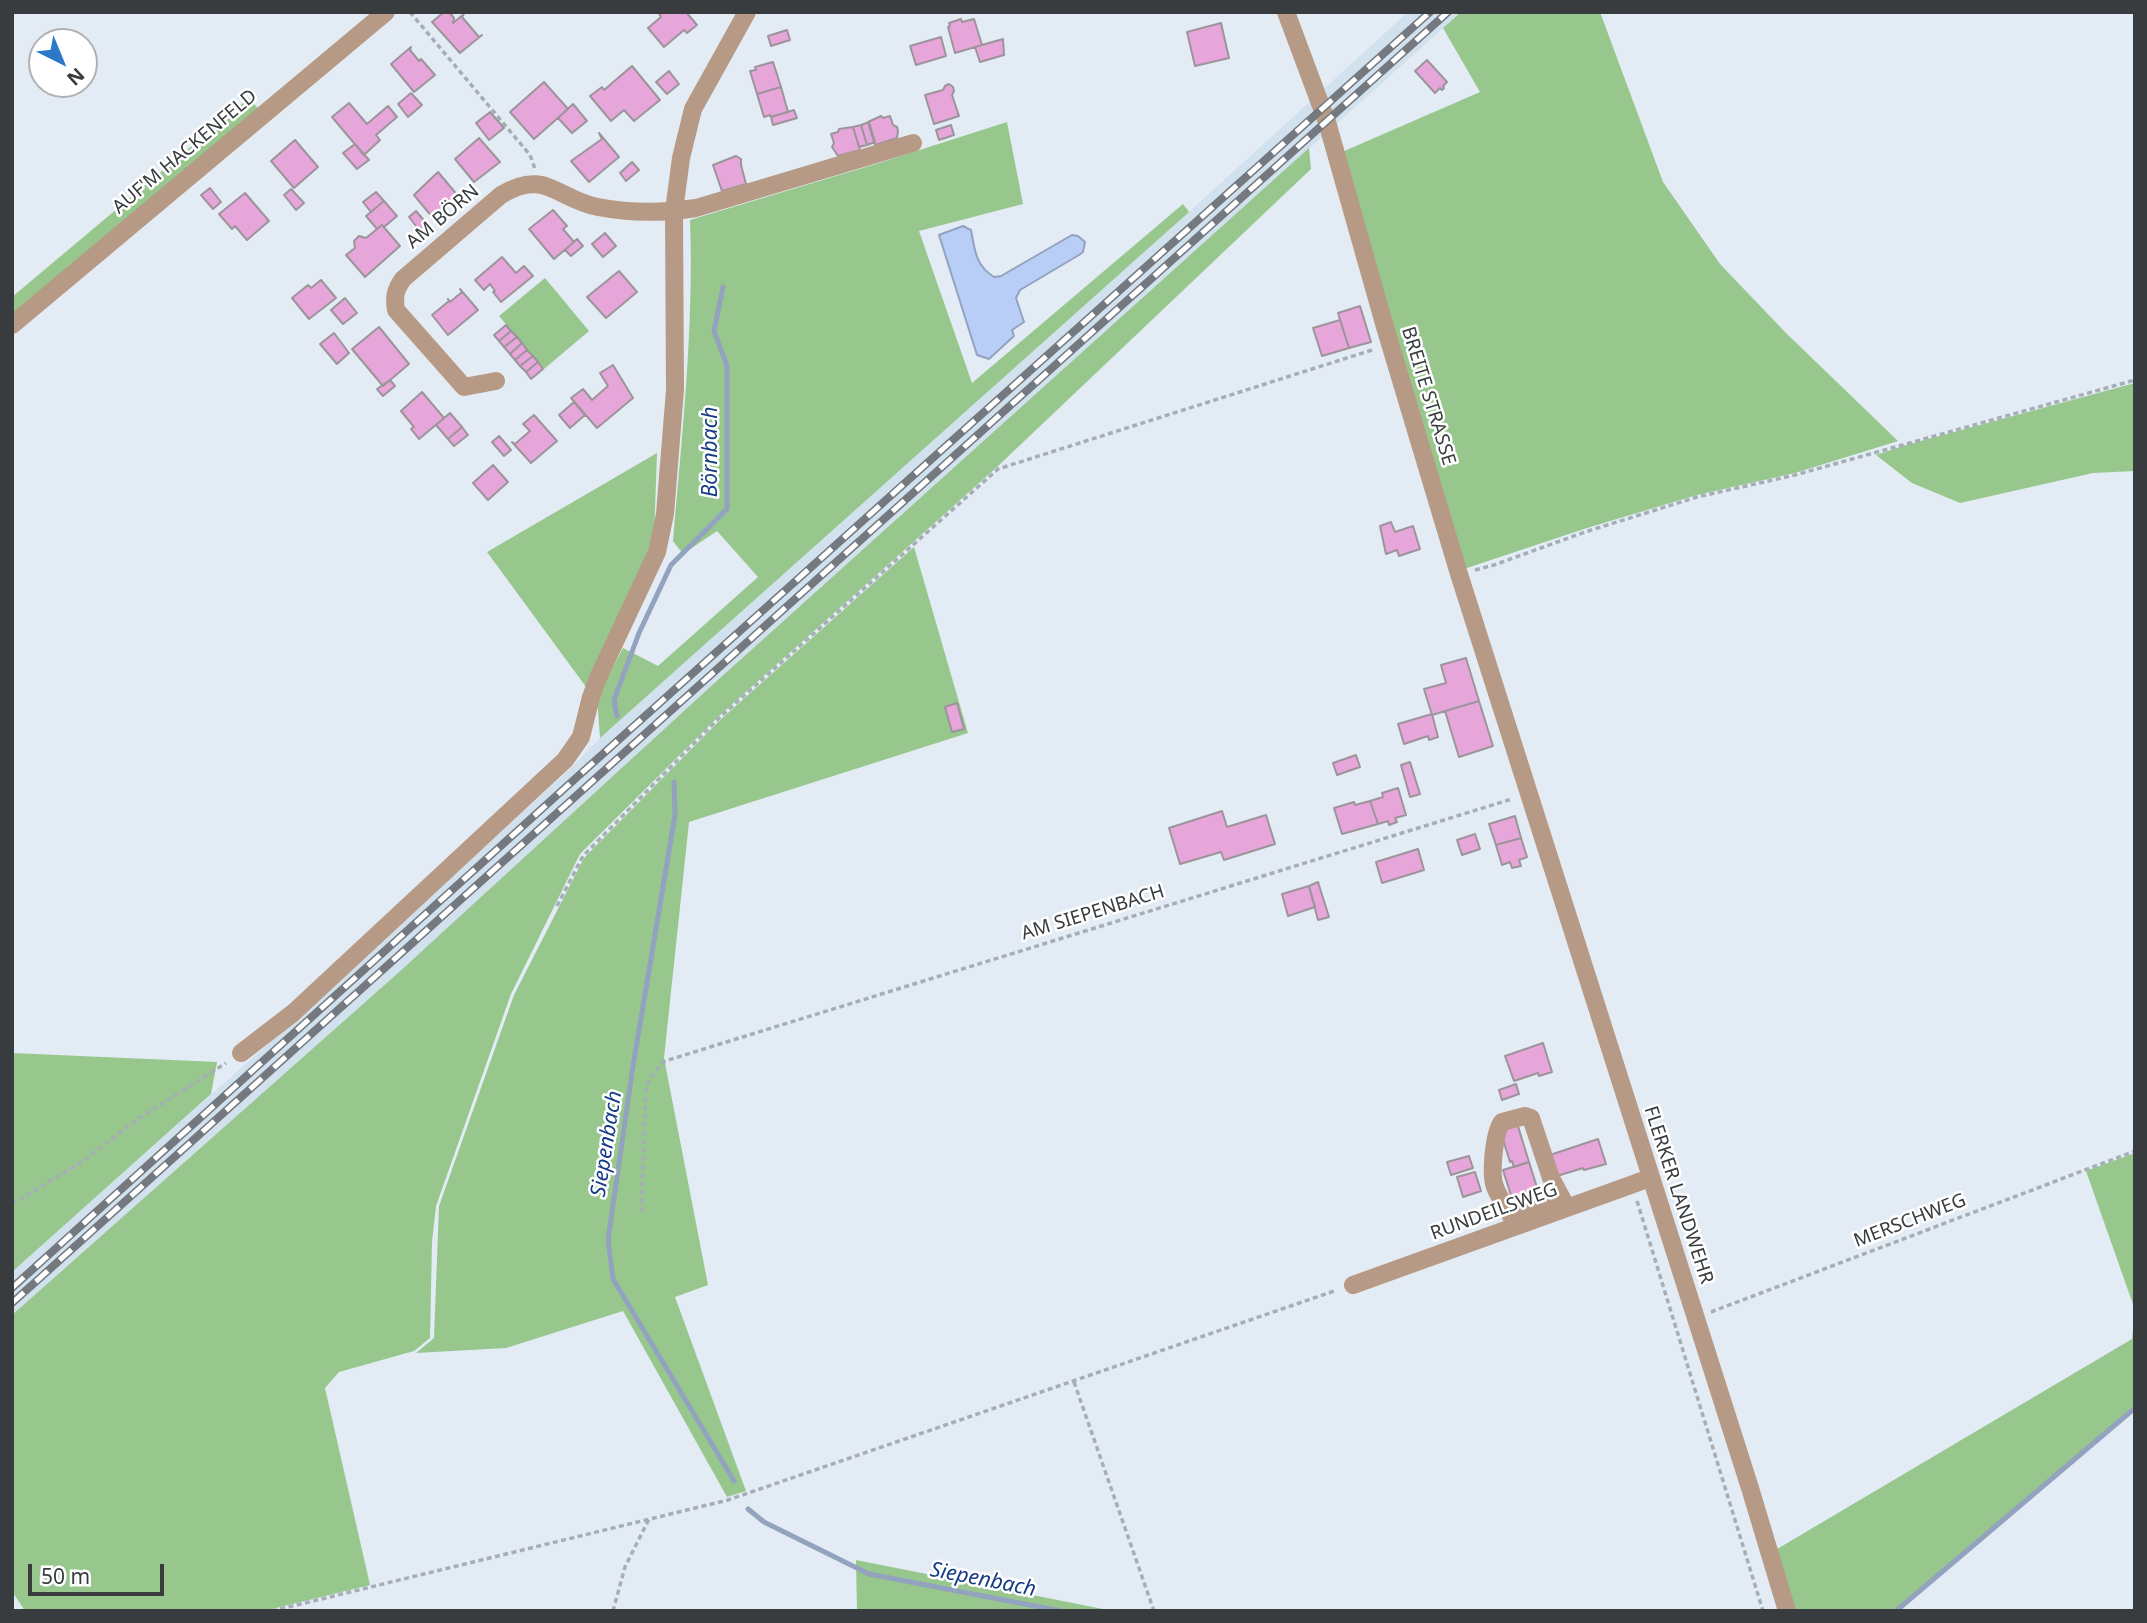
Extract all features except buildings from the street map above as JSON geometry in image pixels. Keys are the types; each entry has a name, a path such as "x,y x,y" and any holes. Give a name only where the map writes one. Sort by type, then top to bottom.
{"street":[{"name":"AUF'M HACKENFELD","path":"12,325 386,12"},
{"path":"241,1054 293,1013 565,760 581,737 598,678 657,552 665,514 675,390 674,211 681,158 693,109 747,12"},
{"name":"BREITE STRASSE","path":"1286,12 1327,121 1390,344 1529,793"},
{"path":"540,184 593,206 617,210 674,211 696,208 913,143"},
{"name":"AM BÖRN","path":"496,381 464,387 396,310 396,290 402,279 501,195 527,183 540,184"},
{"name":"FLERKER LANDWEHR","path":"1529,793 1642,1181 1696,1318 1787,1611"},
{"path":"1514,1220 1494,1185 1494,1146 1502,1122 1525,1116 1531,1118 1550,1178 1564,1202"},
{"name":"RUNDEILSWEG","path":"1353,1285 1564,1202 1642,1181"}],"path":[{"path":"410,12 530,155 540,184"},
{"path":"557,906 583,856 718,719 998,469 1390,344"},
{"path":"1459,573 1494,565 1585,532 1697,497 1795,475 2135,380"},
{"name":"AM SIEPENBACH","path":"641,1212 646,1088 654,1072 665,1061 1529,793"},
{"path":"12,1205 80,1163 138,1119 241,1054"},
{"name":"MERSCHWEG","path":"1696,1318 2135,1151"},
{"path":"1642,1181 1640,1211 1763,1611"},
{"path":"272,1611 727,1500 1353,1285"},
{"path":"1074,1382 1154,1611"},
{"path":"613,1611 625,1567 649,1519"}],"shaded area":[{"path":"1408,12 1461,12 709,688 398,973 12,1315 12,1272 296,1019 570,769 600,738 1189,212"}],"green space":[{"path":"1461,12 1600,12 1663,182 1720,264 1786,333 1898,441 1795,473 1697,495 1464,569 1342,152 1480,92 1443,28"},
{"path":"249,98 261,112 12,316 12,297"},
{"path":"1007,122 1023,204 919,231 972,383 1183,204 1189,212 600,738 597,697 623,648 658,666 758,577 717,531 683,554 673,541 689,341 690,220"},
{"path":"1309,148 1311,169 997,467 718,717 580,854 511,994 436,1206 432,1242 430,1338 414,1351 339,1372 325,1388 370,1585 264,1611 25,1611 12,1591 12,1315 398,973 709,688"},
{"path":"545,278 589,331 544,369 499,316"},
{"path":"2135,383 2135,471 2093,473 1960,503 1912,483 1876,455 1906,445"},
{"path":"657,453 654,537 589,691 487,552"},
{"path":"914,547 968,733 689,822 664,1058 708,1285 675,1297 746,1491 727,1497 623,1311 506,1348 416,1353 434,1338 439,1206 514,995 584,858 719,721"},
{"path":"12,1053 217,1062 211,1094 12,1272"},
{"path":"2135,1153 2135,1310 2086,1171"},
{"path":"2135,1310 2135,1405 1899,1611 1791,1611 1772,1552 2132,1339"},
{"path":"856,1560 1113,1611 857,1611"}],"water":[{"path":"963,226 971,230 979,262 994,277 1001,276 1072,235 1085,242 1083,252 1079,255 1020,290 1016,298 1024,322 1012,330 1014,336 989,359 977,355 939,235"}],"waterway":[{"name":"Börnbach","path":"617,716 614,700 639,633 671,565 727,509 727,366 714,331 723,287"},
{"name":"Siepenbach","path":"674,782 675,815 633,1066 608,1240 613,1279 734,1481"},
{"path":"1896,1611 2135,1408"},
{"name":"Siepenbach","path":"748,1509 764,1522 869,1574 1061,1611"}],"railway":[{"path":"12,1288 1430,12"},
{"path":"12,1303 1448,12"}]}
